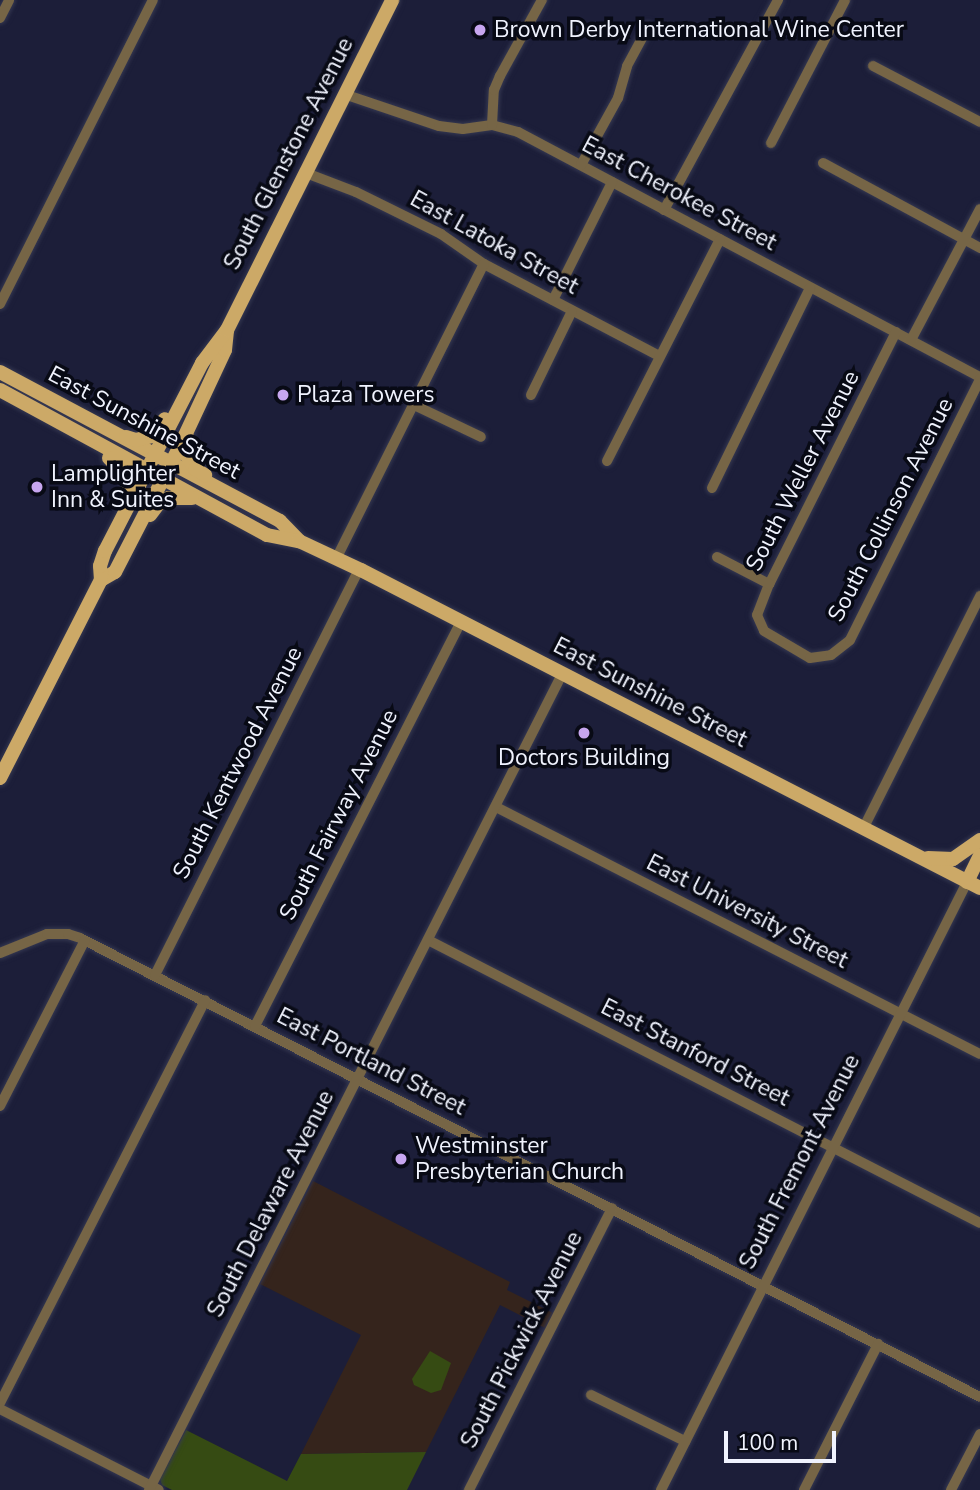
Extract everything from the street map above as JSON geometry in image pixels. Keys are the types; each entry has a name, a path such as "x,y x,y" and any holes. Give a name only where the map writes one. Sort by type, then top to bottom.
{"main road":[{"name":"South Glenstone Avenue","path":"0,778 101,580 100,566 105,551 202,363 227,330 391,0"},
{"name":"South Glenstone Avenue","path":"101,580 115,572 163,480 225,350 227,330"},
{"path":"113,433 136,440 152,436 161,427 190,374 202,363"},
{"name":"East Sunshine Street","path":"0,372 170,465 280,521 299,541"},
{"name":"East Sunshine Street","path":"0,390 267,535 299,541 359,570 973,885"},
{"path":"28,407 123,469 130,490 124,514"},
{"path":"189,426 185,448 195,469 265,508 280,521"},
{"path":"120,563 129,556 159,503 174,497 199,499"},
{"path":"919,857 953,859 980,840"},
{"name":"South Fremont Avenue","path":"973,885 980,855"}],"street":[{"path":"0,18 9,0"},
{"path":"0,304 153,0"},
{"path":"492,125 495,90 500,76 542,0"},
{"path":"664,209 778,0"},
{"path":"771,143 845,0"},
{"path":"581,166 618,98 628,66 648,27"},
{"path":"873,66 980,122"},
{"name":"East Cherokee Street","path":"344,93 442,127 463,129 492,125 518,132 980,378"},
{"path":"823,163 980,248"},
{"name":"East Latoka Street","path":"306,173 343,187 441,234 484,264 659,356"},
{"path":"553,300 612,182"},
{"path":"911,340 980,209"},
{"path":"607,461 720,239"},
{"path":"336,559 484,264"},
{"path":"712,488 810,288"},
{"path":"531,395 572,311"},
{"name":"South Weller Avenue","path":"764,631 757,615 769,584 896,332"},
{"name":"South Collinson Avenue","path":"764,631 810,658 831,655 850,640 980,378"},
{"path":"414,405 481,437"},
{"path":"717,557 769,584"},
{"name":"South Kentwood Avenue","path":"155,975 359,570"},
{"path":"863,829 980,596"},
{"name":"South Fairway Avenue","path":"255,1026 461,622"},
{"name":"South Delaware Avenue","path":"153,1488 562,674"},
{"name":"East University Street","path":"496,807 980,1054"},
{"name":"South Fremont Avenue","path":"661,1490 901,1013 973,885"},
{"name":"East Portland Street","path":"0,953 47,934 68,934 85,940 980,1397"},
{"path":"0,1106 85,940"},
{"name":"East Stanford Street","path":"428,940 980,1223"},
{"path":"0,1403 205,1000"},
{"name":"South Pickwick Avenue","path":"470,1490 612,1208"},
{"path":"804,1490 878,1344"},
{"path":"591,1395 685,1441"},
{"path":"0,1409 153,1488"},
{"path":"951,1490 980,1434"}],"shaded area":[{"path":"313,1181 510,1282 507,1290 553,1313 545,1328 500,1305 426,1452 301,1454 361,1335 260,1284"}],"green space":[{"path":"430,1351 451,1363 441,1390 431,1393 414,1385 412,1379"},
{"path":"186,1430 287,1481 301,1454 426,1452 407,1490 172,1490 162,1485 160,1479"}],"place":[{"name":"Brown Derby International Wine Center","path":"480,30"},
{"name":"Plaza Towers","path":"283,395"},
{"name":"Lamplighter Inn & Suites","path":"37,487"},
{"name":"Doctors Building","path":"584,733"},
{"name":"Westminster Presbyterian Church","path":"401,1159"}]}
